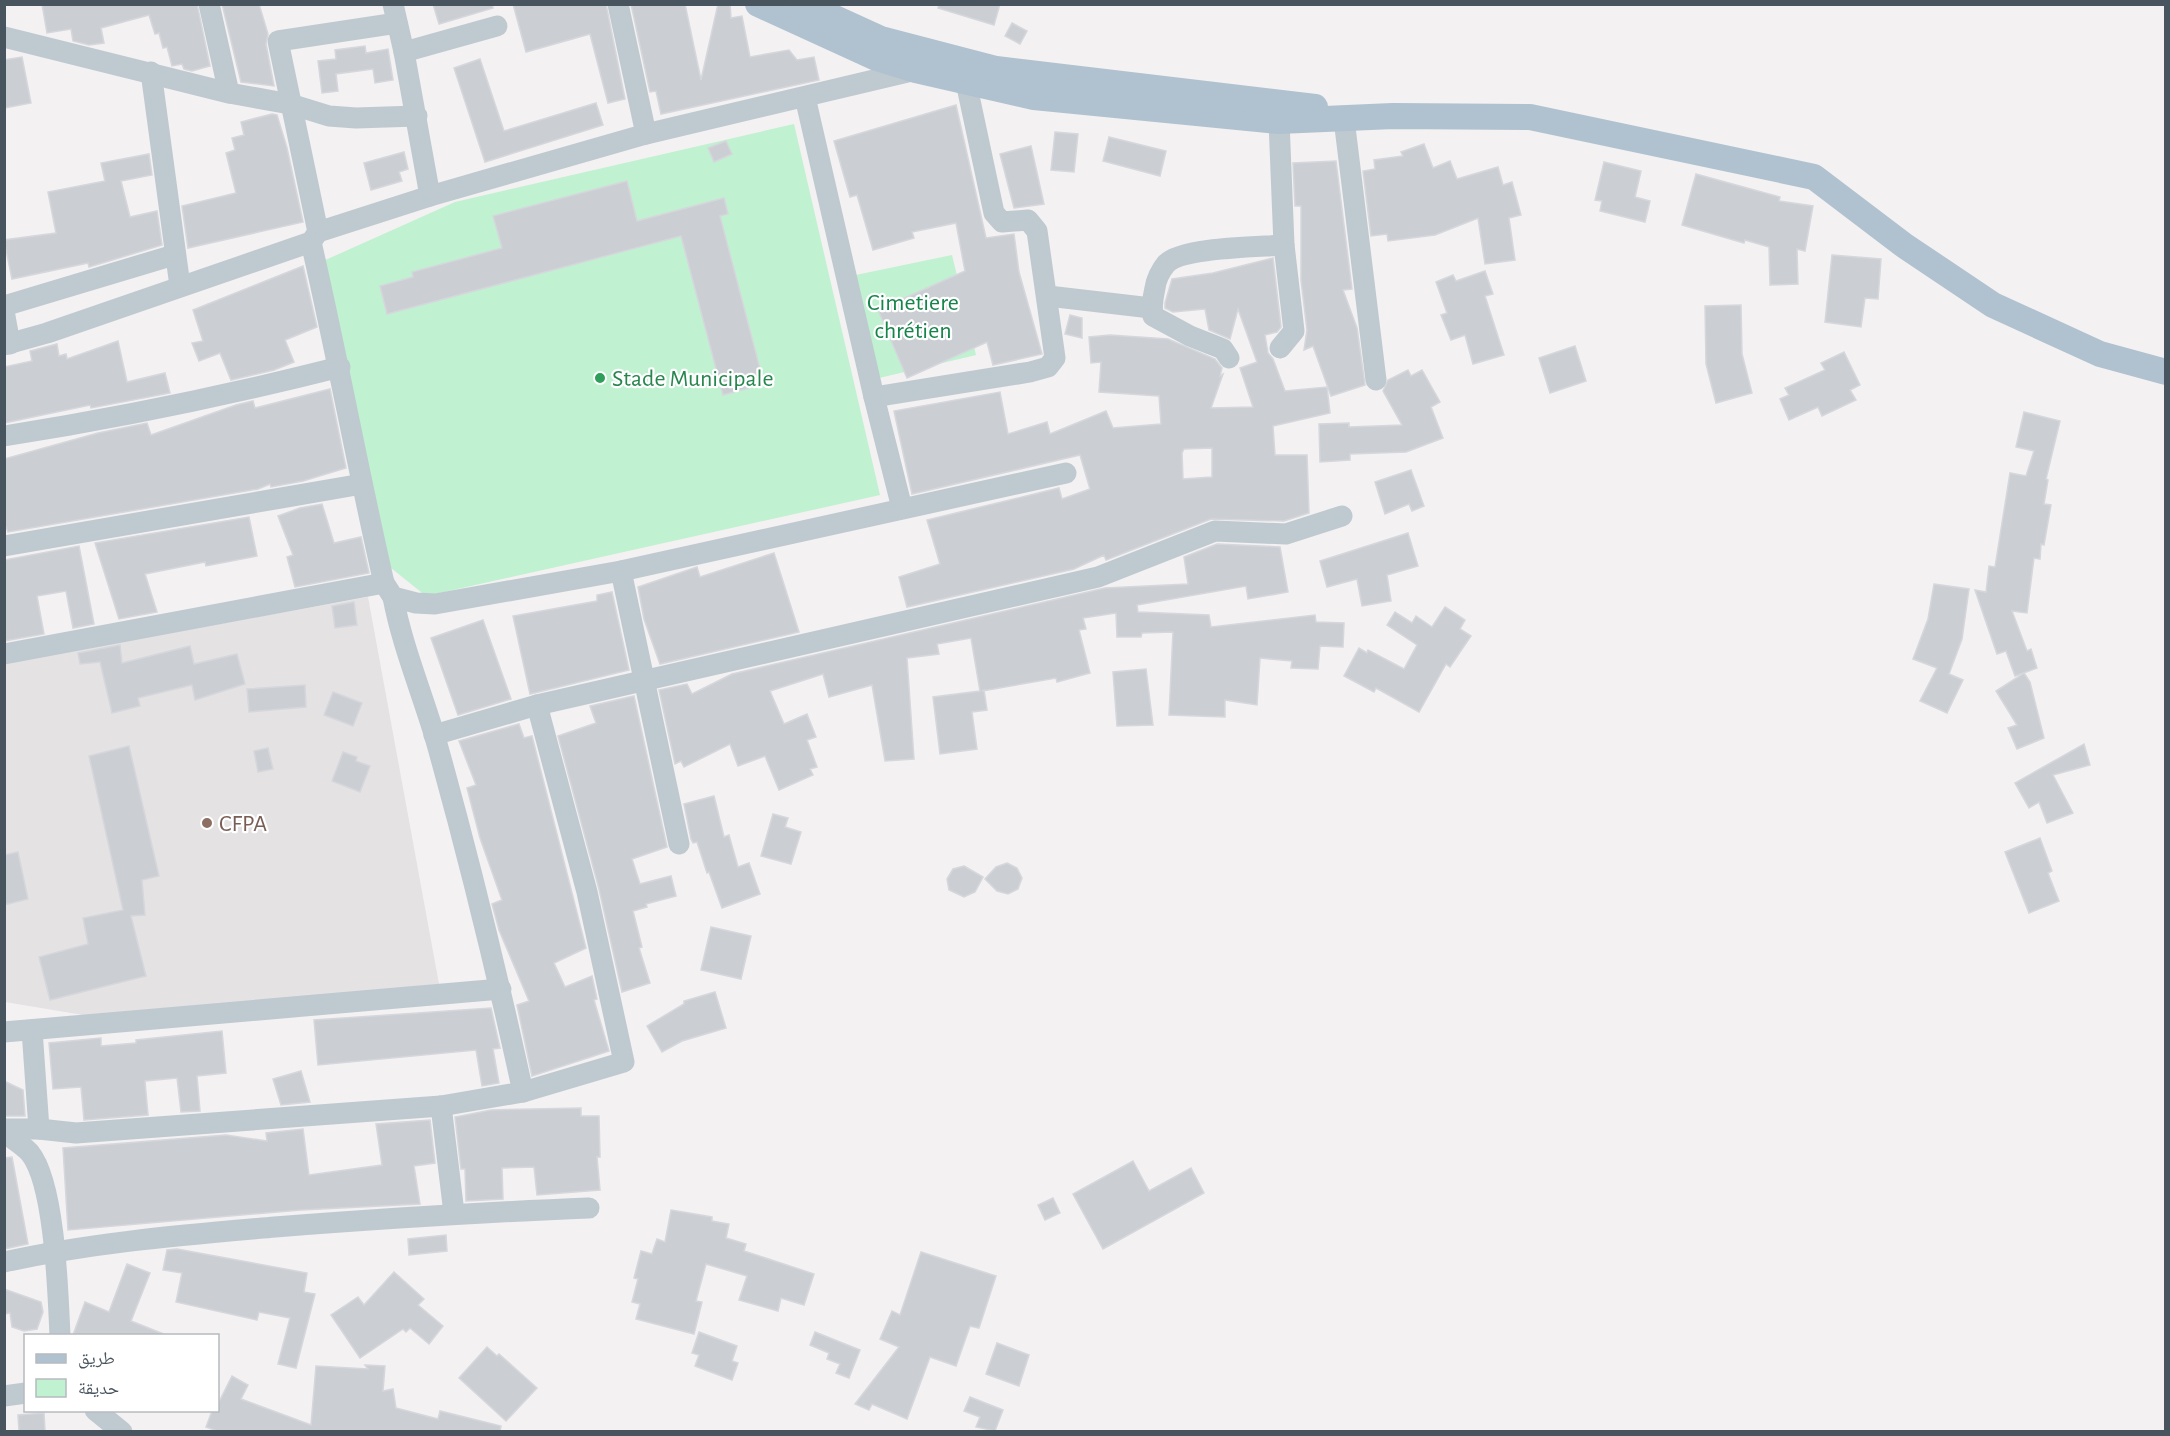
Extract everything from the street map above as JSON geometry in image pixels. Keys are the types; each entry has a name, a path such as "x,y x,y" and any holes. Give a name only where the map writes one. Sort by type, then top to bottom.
{"main road":[{"path":"758,4 832,40 916,70 1034,98 1278,121 1393,116 1530,117 1814,177 1905,246 1993,305 2100,354 2166,372"},
{"path":"804,4 881,39 996,69 1393,116"}],"street":[{"path":"209,4 229,93"},
{"path":"618,4 646,134"},
{"path":"430,196 405,52 395,14 278,41 362,484 399,632 434,735 501,989 523,1092"},
{"path":"405,52 497,26"},
{"path":"4,37 229,93 290,104 329,116 356,118 417,116"},
{"path":"174,255 4,309 7,344 180,286 430,196 646,134 916,70"},
{"path":"151,72 180,286"},
{"path":"874,397 1048,367 1055,358 1037,231 1028,220 1002,222 994,213 966,82"},
{"path":"805,97 902,508"},
{"path":"1344,119 1376,380"},
{"path":"1278,121 1284,245 1294,331 1280,348"},
{"path":"1229,358 1223,349 1190,336 1154,316 1151,308 1156,282 1167,263 1176,257 1215,249 1284,245"},
{"path":"1048,296 1151,308"},
{"path":"4,436 233,394 340,367"},
{"path":"4,654 389,590 416,603 435,604 621,571 1066,473"},
{"path":"4,546 362,484"},
{"path":"434,735 537,705 1098,577 1215,531 1286,534 1342,516"},
{"path":"621,571 679,844"},
{"path":"4,1131 39,1129 76,1133 441,1106 523,1092 624,1062 587,892 537,705"},
{"path":"4,1032 501,989"},
{"path":"32,1030 39,1129"},
{"path":"441,1106 454,1213"},
{"path":"4,1131 29,1152 40,1172 56,1251 60,1334"},
{"path":"4,1262 56,1251 155,1237 454,1213 589,1208"},
{"path":"4,1396 24,1394"},
{"path":"98,1412 122,1431"}],"shaded area":[{"name":"CFPA","path":"368,597 439,984 115,1017 89,1016 5,1002 4,663"}],"green space":[{"name":"Stade Municipale","path":"794,124 880,495 426,596 386,564 321,262 455,202"},
{"name":"Cimetiere chrétien","path":"952,255 976,355 875,379 851,276"}],"building":[{"path":"42,4 197,4 210,66 192,71 184,69 182,64 172,66 167,47 163,48 159,33 155,34 149,15 101,28 104,43 89,45 73,41 71,29 47,33"},
{"path":"222,4 259,4 268,34 266,44 274,86 241,82"},
{"path":"433,4 492,4 493,8 439,24"},
{"path":"513,4 606,4 625,99 608,103 590,34 526,52"},
{"path":"631,4 685,4 701,80 718,4 730,4 731,18 742,16 750,57 789,50 797,60 814,57 819,80 661,114 656,91 650,92"},
{"path":"939,4 1000,4 994,25 938,8"},
{"path":"1012,23 1027,31 1020,44 1005,36"},
{"path":"365,46 366,53 388,49 393,80 375,83 373,69 336,74 338,91 322,93 318,61 336,59 335,50"},
{"path":"22,57 31,103 4,108 4,60"},
{"path":"480,59 504,131 596,103 603,125 485,162 454,68"},
{"path":"956,105 986,238 1014,234 1019,272 1042,354 993,365 987,342 907,378 878,310 965,271 956,223 912,232 914,238 873,250 857,195 850,197 834,141"},
{"path":"272,114 277,115 287,148 303,222 188,248 182,206 236,193 226,153 235,150 232,138 244,135 241,122"},
{"path":"1055,132 1078,134 1074,172 1051,170"},
{"path":"1109,137 1166,151 1160,176 1103,161"},
{"path":"726,141 732,154 714,162 708,148"},
{"path":"1424,144 1433,168 1450,161 1457,179 1498,167 1503,185 1512,182 1521,215 1509,218 1515,260 1485,264 1478,218 1435,235 1388,241 1387,234 1371,236 1363,171 1375,169 1374,160 1403,156 1401,152"},
{"path":"1031,146 1044,204 1014,208 1000,154"},
{"path":"404,152 408,169 399,172 402,181 371,190 364,163"},
{"path":"149,154 152,175 121,181 130,217 157,211 162,245 89,267 88,263 12,279 4,240 56,233 48,192 105,181 101,163"},
{"path":"1336,161 1352,289 1343,290 1357,328 1365,385 1331,396 1313,346 1304,350 1307,330 1301,280 1301,206 1295,206 1293,163"},
{"path":"1604,162 1641,171 1635,197 1650,201 1645,222 1600,211 1602,201 1595,200"},
{"path":"1696,174 1780,197 1779,201 1813,206 1805,251 1797,249 1798,284 1770,285 1769,247 1745,240 1744,243 1682,225"},
{"path":"627,181 637,221 724,198 728,214 720,216 764,384 723,395 681,236 387,314 380,286 413,277 412,272 502,248 493,216"},
{"path":"1832,255 1881,259 1878,299 1865,298 1861,327 1825,322"},
{"path":"1273,258 1281,327 1277,332 1265,335 1268,353 1273,359 1285,391 1327,387 1330,413 1273,426 1275,455 1307,455 1309,513 1284,521 1211,519 1106,560 1104,555 1074,569 907,607 899,577 940,564 927,520 1059,488 1062,499 1090,489 1080,455 912,494 894,411 1000,392 1008,434 1047,422 1050,434 1106,411 1113,428 1161,424 1159,396 1099,392 1101,362 1091,363 1089,337 1110,335 1168,339 1215,359 1222,368 1220,376 1223,374 1211,408 1253,407 1240,368 1257,362 1238,309 1230,339 1209,330 1205,309 1173,312 1165,308 1172,279 1213,273","holes":["1212,448 1212,477 1183,479 1182,453 1184,449"]},
{"path":"303,266 317,327 285,340 294,362 274,370 231,380 220,353 199,361 192,343 203,341 193,310"},
{"path":"1485,271 1493,294 1485,296 1504,355 1473,364 1465,335 1451,340 1441,315 1447,313 1436,282 1453,275 1456,281"},
{"path":"1741,305 1742,354 1752,393 1716,403 1706,364 1705,306"},
{"path":"1070,315 1082,318 1082,338 1065,334"},
{"path":"118,341 127,382 165,373 170,393 91,408 90,405 4,423 4,367 32,361 30,351 57,344 59,356 66,354 67,359"},
{"path":"1575,346 1586,381 1550,393 1539,358"},
{"path":"1844,352 1860,385 1850,390 1856,400 1822,416 1818,407 1789,420 1780,399 1789,395 1785,388 1825,370 1821,363"},
{"path":"1408,370 1411,376 1422,370 1440,402 1431,407 1443,438 1406,452 1350,454 1350,460 1320,462 1319,424 1349,423 1349,427 1402,425 1383,391 1388,380"},
{"path":"330,389 346,468 303,481 271,487 270,484 258,489 8,532 4,522 4,459 98,433 147,423 151,435 236,405 253,401 255,408"},
{"path":"2024,412 2060,421 2046,479 2048,480 2044,504 2051,505 2044,545 2041,544 2040,559 2034,558 2027,613 2012,611 2027,651 2031,649 2037,668 2015,676 2006,651 1997,654 1975,590 1986,592 1989,566 1995,567 2010,473 2026,476 2034,451 2016,447"},
{"path":"1411,470 1424,506 1412,511 1409,504 1385,514 1375,482"},
{"path":"322,504 334,543 361,537 369,573 295,587 287,557 293,555 278,516 300,508"},
{"path":"249,517 257,556 206,566 205,562 145,574 157,612 119,619 95,543"},
{"path":"1408,533 1418,566 1387,575 1391,601 1362,606 1357,579 1327,587 1320,561"},
{"path":"1217,544 1280,547 1288,592 1248,599 1246,586 1137,605 1138,612 1209,615 1211,627 1315,615 1316,622 1344,623 1343,647 1320,646 1318,669 1291,668 1292,661 1260,658 1257,705 1225,700 1225,717 1169,715 1173,632 1142,633 1141,637 1117,637 1116,613 1083,618 1086,629 1079,630 1090,673 1057,682 1056,678 984,691 987,710 972,712 977,749 940,754 933,697 980,691 971,638 937,644 939,654 907,658 914,759 885,761 872,685 829,697 823,674 770,691 784,724 807,714 816,737 807,740 817,767 810,769 813,775 779,790 765,756 738,766 730,744 684,767 681,761 675,764 659,690 687,684 692,694 732,674 1105,588 1188,584 1184,557"},
{"path":"79,546 94,624 73,628 66,591 37,596 44,634 4,641 4,560"},
{"path":"774,553 799,632 660,664 644,619 638,587 697,567 700,577"},
{"path":"1934,584 1969,589 1962,639 1949,674 1963,680 1947,713 1920,701 1937,668 1913,659 1928,619"},
{"path":"612,592 629,670 530,694 513,616 597,601 597,595"},
{"path":"354,602 357,625 335,628 332,606"},
{"path":"1445,607 1465,620 1460,629 1471,636 1450,667 1446,664 1419,712 1376,688 1374,692 1344,676 1359,648 1367,653 1368,650 1404,669 1417,645 1387,625 1395,612 1412,623 1416,616 1432,627"},
{"path":"483,620 511,699 458,715 431,638"},
{"path":"120,645 122,663 190,646 194,664 237,654 245,684 195,700 192,685 138,698 140,706 112,713 100,662 80,664 78,653"},
{"path":"1146,669 1153,725 1117,726 1113,672"},
{"path":"2024,673 2030,682 2044,738 2017,749 2008,728 2017,725 1996,691"},
{"path":"305,685 306,707 249,712 247,689"},
{"path":"333,692 362,703 353,726 324,715"},
{"path":"634,696 667,847 632,859 640,884 671,876 676,896 646,904 647,907 633,911 642,947 639,948 650,983 622,992 599,889 558,736 596,723 590,706"},
{"path":"519,724 524,738 532,736 586,948 554,963 565,987 592,976 597,999 594,1000 609,1051 532,1076 517,1005 529,1001 499,930 492,904 502,900 480,838 467,788 476,785 459,741"},
{"path":"2084,744 2090,765 2053,775 2073,813 2047,823 2039,802 2029,808 2015,783"},
{"path":"129,746 159,876 142,880 145,915 131,916 146,976 50,1000 39,957 88,944 83,918 123,910 89,756"},
{"path":"268,748 273,769 258,772 254,751"},
{"path":"343,752 357,757 356,761 370,766 360,792 332,781"},
{"path":"714,796 724,837 729,835 738,867 749,863 760,894 722,908 697,842 693,843 691,839 684,804"},
{"path":"773,814 788,818 785,827 801,832 791,864 761,856"},
{"path":"2040,838 2052,871 2048,873 2059,901 2029,913 2005,852"},
{"path":"18,852 28,899 4,905 4,855"},
{"path":"1007,863 1017,868 1022,878 1018,889 1008,894 997,891 985,879 996,867"},
{"path":"964,866 983,877 975,892 964,897 949,890 947,879 953,869"},
{"path":"711,927 751,936 741,979 701,970"},
{"path":"715,992 726,1028 682,1041 662,1052 647,1026 684,1004 684,1001"},
{"path":"491,1008 500,1048 493,1049 499,1083 482,1086 476,1050 318,1065 314,1020"},
{"path":"222,1031 226,1073 197,1076 200,1111 181,1112 177,1078 145,1081 148,1115 84,1120 81,1087 53,1089 49,1043 101,1038 101,1046"},
{"path":"301,1071 310,1102 281,1105 273,1079"},
{"path":"4,1081 23,1090 25,1116 4,1116"},
{"path":"581,1108 581,1116 599,1116 600,1157 597,1157 600,1190 537,1195 534,1167 502,1168 503,1199 466,1201 465,1169 461,1169 455,1117 491,1110"},
{"path":"430,1120 435,1163 414,1166 420,1204 301,1210 68,1230 63,1148 226,1135 267,1141 266,1133 303,1129 309,1175 382,1165 376,1124"},
{"path":"12,1157 28,1244 4,1249 4,1158"},
{"path":"1133,1161 1149,1191 1191,1168 1204,1193 1103,1249 1073,1194"},
{"path":"1053,1198 1060,1213 1045,1220 1038,1205"},
{"path":"671,1210 712,1217 712,1221 729,1224 726,1238 746,1244 744,1251 814,1274 804,1305 781,1298 778,1311 739,1300 747,1276 706,1264 696,1301 702,1302 694,1334 636,1319 640,1304 632,1302 638,1279 634,1278 641,1251 652,1254 657,1239 665,1242"},
{"path":"446,1235 447,1251 409,1255 408,1239"},
{"path":"177,1249 307,1273 304,1292 315,1294 296,1368 278,1364 290,1318 259,1312 257,1320 176,1302 182,1273 163,1270 167,1250"},
{"path":"921,1252 996,1276 979,1328 970,1326 956,1366 930,1357 907,1419 872,1404 869,1410 855,1404 899,1347 880,1339 892,1311 900,1315"},
{"path":"127,1264 150,1273 131,1321 164,1334 73,1334 85,1302 109,1312"},
{"path":"394,1272 424,1299 418,1305 443,1326 429,1344 410,1328 406,1332 403,1329 360,1358 331,1315 358,1297 364,1305"},
{"path":"4,1289 41,1302 43,1312 37,1329 24,1331 12,1327 10,1313 4,1314"},
{"path":"699,1332 737,1346 732,1361 738,1363 732,1380 695,1366 699,1355 692,1353"},
{"path":"815,1332 860,1350 849,1378 836,1373 840,1364 827,1359 829,1353 810,1345"},
{"path":"997,1343 1029,1355 1019,1386 986,1374"},
{"path":"487,1347 497,1356 499,1354 537,1388 506,1421 459,1378"},
{"path":"365,1365 385,1366 383,1391 393,1389 396,1408 438,1419 440,1411 501,1426 500,1431 217,1431 206,1427 212,1412 219,1412 219,1402 232,1376 248,1385 241,1399 311,1425 316,1366 368,1369"},
{"path":"970,1397 1003,1410 995,1431 976,1427 980,1417 964,1411"},
{"path":"44,1413 45,1431 19,1431 18,1415"}],"place":[{"name":"Stade Municipale","path":"600,378"},
{"name":"CFPA","path":"207,823"}]}
